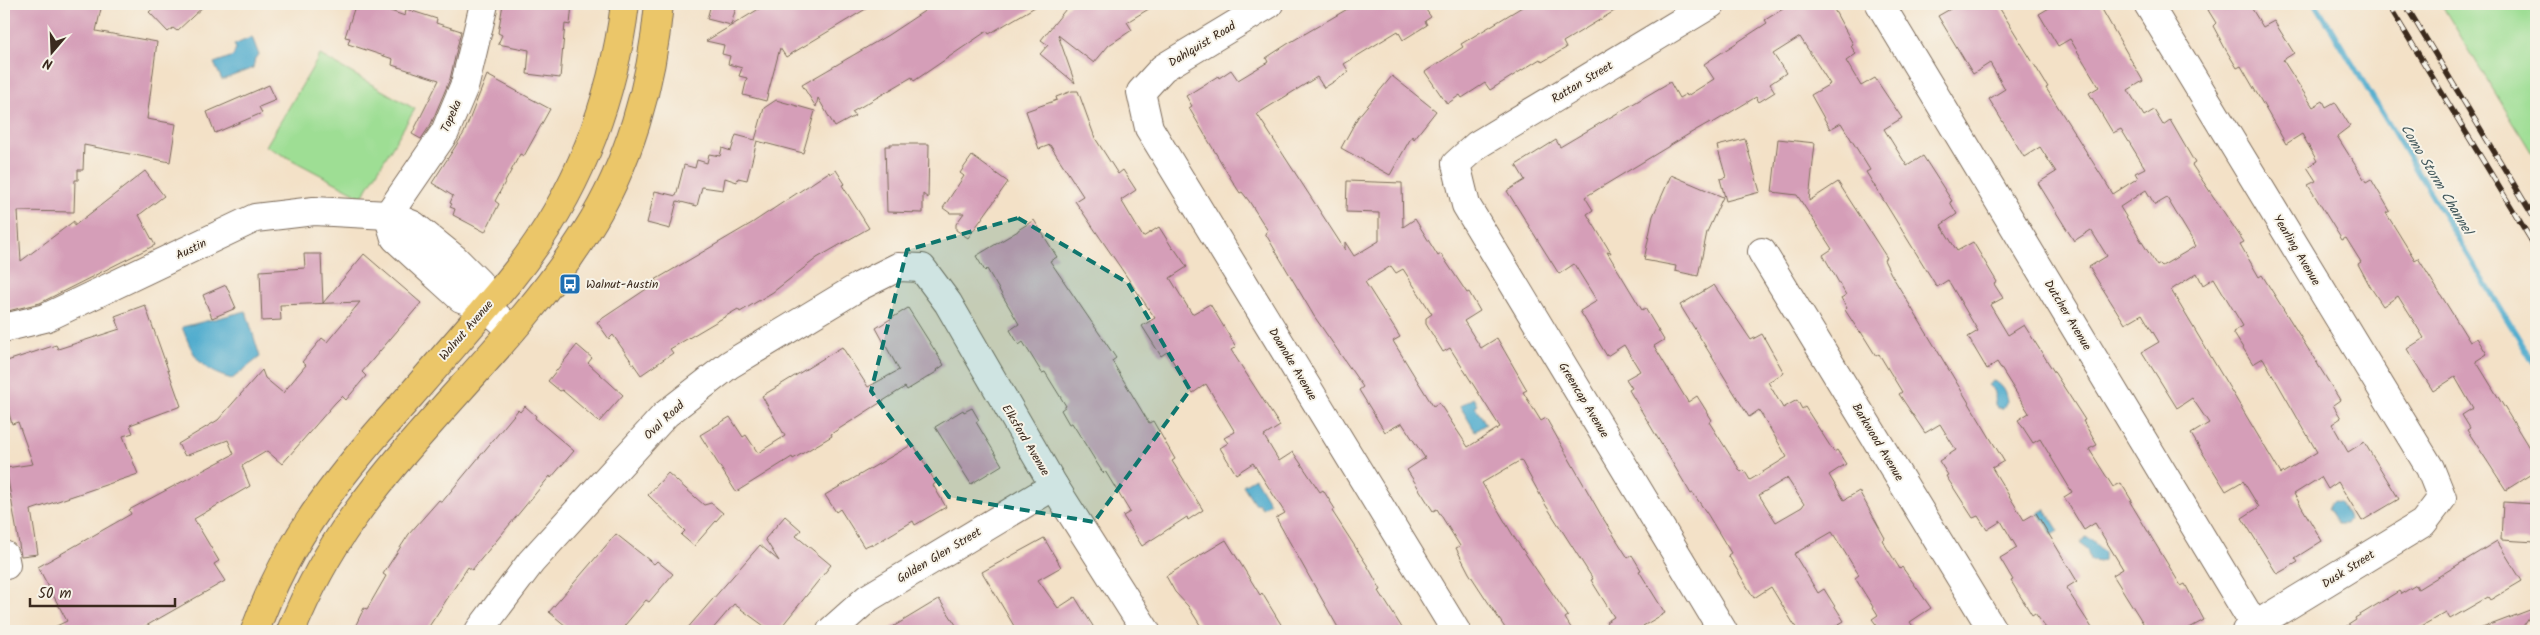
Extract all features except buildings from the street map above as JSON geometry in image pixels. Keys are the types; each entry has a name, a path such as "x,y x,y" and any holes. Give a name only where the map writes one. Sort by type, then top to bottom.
{"main road":[{"name":"Walnut Avenue","path":"255,631 280,571 309,520 343,474 486,307 538,243 558,212 585,160 609,92 621,36 625,4"},
{"path":"291,631 308,590 337,541 365,502 512,330 572,254 588,230 617,173 629,143 646,83 659,4"},
{"path":"280,571 308,590"}],"street":[{"name":"Topeka","path":"388,215 445,132 465,84 484,4"},
{"name":"Dahlquist Road","path":"1141,92 1163,68 1269,4"},
{"name":"Rattan Street","path":"1456,164 1477,145 1710,4"},
{"name":"Dutcher Avenue","path":"1880,4 2251,628"},
{"name":"Yearling Avenue","path":"2148,4 2430,468 2442,498"},
{"name":"Doanoke Avenue","path":"1141,92 1149,128 1456,631"},
{"name":"Greencap Avenue","path":"1456,164 1466,205 1723,631"},
{"name":"Austin","path":"4,328 45,318 255,218 314,211 388,215"},
{"path":"388,215 395,238 461,298 486,307 512,330"},
{"name":"Barkwood Avenue","path":"1762,252 1993,631"},
{"name":"Elksford Avenue","path":"898,267 922,268 948,303 1054,486 1146,631"},
{"name":"Oval Road","path":"479,631 531,562 666,414 729,365 860,286 898,267"},
{"name":"Golden Glen Street","path":"831,631 868,598 1054,486"},
{"name":"Dusk Street","path":"2251,628 2423,523 2442,498"}],"highlighted area":[{"path":"1018,218 1128,283 1190,390 1094,522 949,497 871,391 907,250"}],"green space":[{"path":"2441,4 2536,4 2536,160"},
{"path":"320,55 415,109 362,197 266,146"}],"water":[{"path":"252,37 259,55 255,58 253,68 222,80 214,63 233,56 236,48 234,45"},
{"path":"246,311 260,357 232,379 212,371 199,361 190,347 182,327"},
{"path":"1993,381 1999,384 2004,391 2007,401 2003,408 1998,408 1995,405 1995,392 1988,385"},
{"path":"1473,398 1477,404 1475,406 1486,424 1475,431 1460,406"},
{"path":"1255,478 1270,503 1262,508 1258,503 1255,504 1243,485"},
{"path":"2331,502 2340,502 2349,519 2346,524 2338,524 2328,509"},
{"path":"2045,509 2059,531 2052,535 2038,513"},
{"path":"2085,537 2090,539 2104,552 2104,560 2099,562 2090,560 2088,552 2080,543"}],"waterway":[{"name":"Como Storm Channel","path":"2316,4 2536,367"}],"railway":[{"path":"2388,4 2536,248"},
{"path":"2405,4 2536,221"}],"place":[{"name":"Walnut-Austin","path":"570,284"}]}
